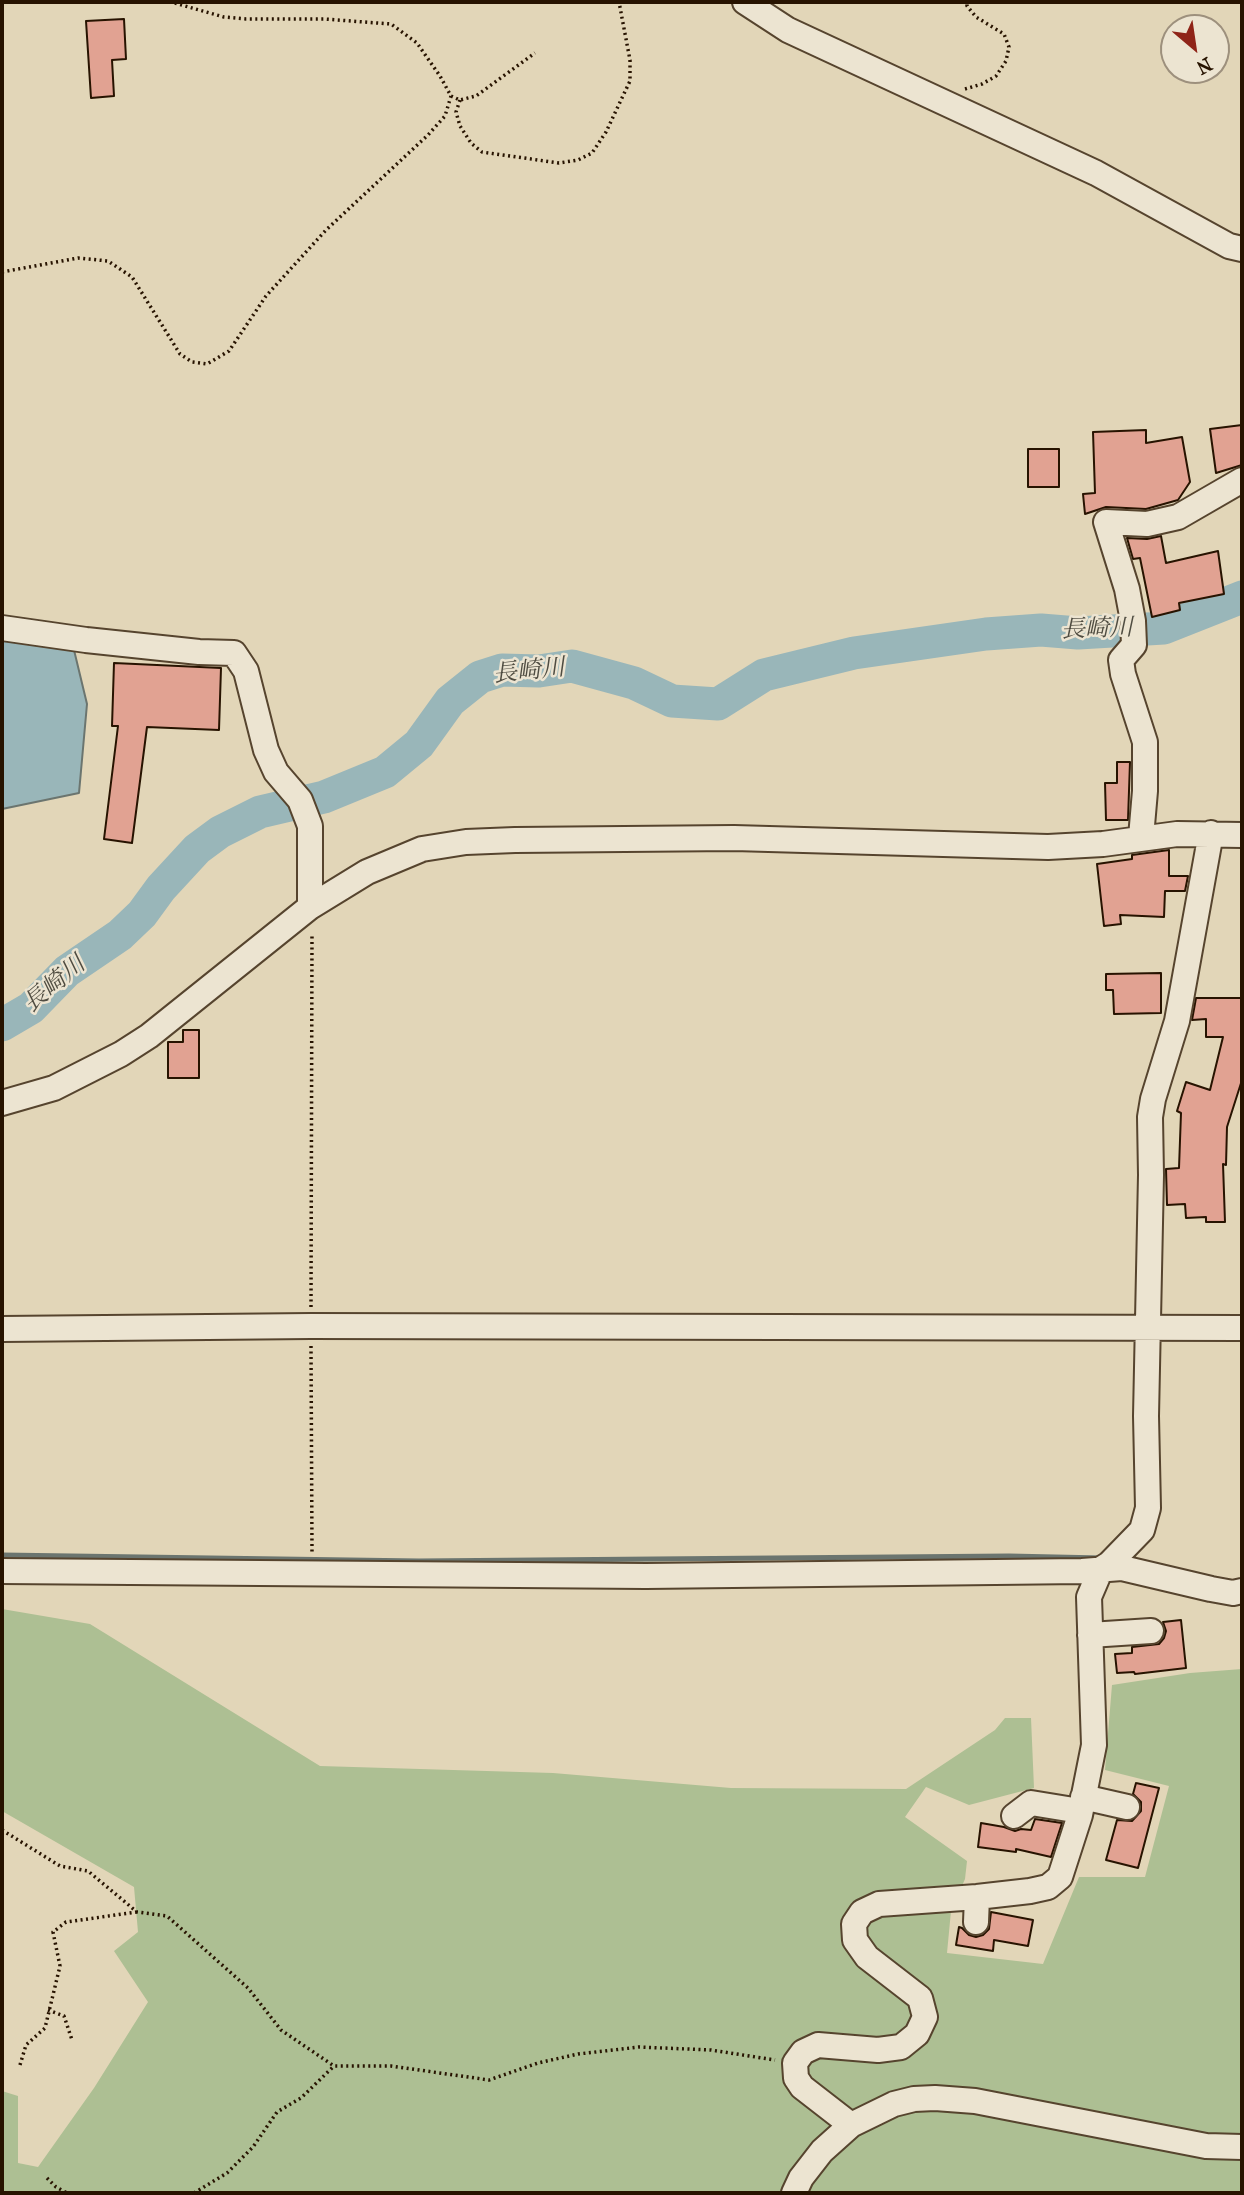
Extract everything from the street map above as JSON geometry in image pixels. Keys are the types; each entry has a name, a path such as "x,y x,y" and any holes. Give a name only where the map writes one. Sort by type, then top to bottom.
{"street":[{"path":"745,2 788,30 1096,173 1229,246 1242,249"},
{"path":"1141,837 1145,791 1144,742 1121,660 1134,633 1127,589 1106,522 1147,524 1178,517 1242,480"},
{"path":"2,628 86,640 234,653 246,671 263,741 271,761 284,783 300,800 310,826 310,907"},
{"path":"851,2125 802,2087 796,2078 795,2063 803,2052 818,2045 878,2050 901,2047 918,2034 925,2017 920,1998 867,1957 855,1940 854,1924 862,1912 878,1905 977,1897 1048,1887 1060,1877 1082,1804 1094,1745 1089,1597 1109,1562 1142,1530 1148,1508 1146,1416 1150,1117 1177,1021 1211,833"},
{"path":"2,1103 54,1088 121,1054 149,1035 310,907 367,872 422,849 466,842 734,838 1048,847 1103,844 1141,837 1211,833 1242,835"},
{"path":"2,1329 311,1326 1242,1328"},
{"path":"2,1571 646,1576 1109,1562 1122,1568 1211,1589 1242,1591"},
{"path":"1090,1635 1151,1631"},
{"path":"1014,1816 1031,1803 1126,1807"},
{"path":"976,1922 977,1897"},
{"path":"794,2193 801,2178 822,2151 851,2125 894,2104 914,2099 975,2101 1206,2146 1242,2147"}],"path":[{"path":"171,2 224,17 324,19 391,24 417,43 452,96 460,100 475,96 535,53"},
{"path":"460,100 456,112 460,127 471,143 482,152 559,163 578,160 592,153 606,132 630,81 631,60 619,2"},
{"path":"932,96 982,84 996,76 1006,61 1009,47 1004,34 976,17 967,2"},
{"path":"2,272 78,258 108,261 132,277 180,354 192,362 207,364 229,351 266,296 326,230 428,135 445,116 452,96"},
{"path":"310,907 312,1556"},
{"path":"2,1830 60,1866 88,1871 137,1912"},
{"path":"20,2064 26,2045 45,2028 60,1966 52,1931 66,1922 137,1912 167,1916 248,1989 281,2030 334,2066 391,2066 489,2080 565,2057 639,2047 711,2050 795,2063"},
{"path":"48,2010 64,2016 72,2040"},
{"path":"194,2193 227,2173 253,2147 277,2112 300,2098 334,2066"},
{"path":"47,2178 67,2193"}],"green space":[{"path":"2,1609 90,1624 320,1766 553,1773 731,1788 906,1789 995,1730 1005,1718 1031,1718 1034,1788 969,1805 926,1787 905,1817 967,1861 965,1879 951,1911 947,1953 1043,1964 1079,1877 1145,1877 1169,1786 1105,1770 1112,1685 1190,1673 1242,1669 1242,2193 2,2193 2,2091 18,2096 18,2163 38,2167 94,2088 148,2002 114,1951 138,1932 134,1887 2,1811"}],"water":[{"path":"2,636 74,650 87,704 79,793 2,809"}],"building":[{"path":"124,19 126,59 112,60 114,96 91,98 86,21"},
{"path":"1242,425 1242,465 1216,473 1210,429"},
{"path":"1146,430 1146,443 1182,437 1190,482 1178,500 1146,509 1106,507 1085,514 1083,494 1095,493 1093,432"},
{"path":"1028,449 1059,449 1059,487 1028,487"},
{"path":"1161,536 1166,563 1218,551 1224,594 1179,603 1180,610 1152,617 1140,558 1133,559 1127,538 1147,539"},
{"path":"114,663 221,668 219,730 147,727 132,843 104,839 118,726 112,726"},
{"path":"1117,762 1130,762 1128,820 1106,820 1105,783 1117,783"},
{"path":"1169,850 1169,876 1188,876 1185,891 1165,891 1164,917 1120,915 1121,924 1104,926 1097,864 1132,859 1132,855"},
{"path":"1161,973 1161,1013 1114,1014 1113,990 1106,990 1106,974"},
{"path":"1196,998 1242,998 1242,1080 1227,1127 1226,1165 1223,1164 1225,1222 1206,1222 1206,1217 1186,1218 1185,1204 1167,1205 1166,1169 1179,1168 1181,1113 1177,1111 1186,1082 1210,1090 1223,1037 1206,1037 1206,1019 1192,1020"},
{"path":"183,1030 199,1030 199,1078 168,1078 168,1042 183,1042"},
{"path":"1181,1620 1186,1668 1135,1674 1117,1673 1115,1654 1132,1653 1132,1647 1159,1644 1166,1631 1163,1622"},
{"path":"1136,1783 1159,1788 1138,1868 1106,1860 1117,1820 1132,1821 1141,1811 1141,1802 1133,1794"},
{"path":"1035,1819 1062,1823 1051,1857 1016,1849 1016,1852 978,1847 981,1823 1015,1831 1031,1830"},
{"path":"991,1912 1033,1920 1028,1946 994,1940 993,1951 956,1945 959,1927 969,1935 983,1935 989,1929"}],"waterway":[{"name":"長崎川","path":"2,1025 31,1008 67,971 120,935 142,914 161,888 197,849 220,832 260,812 324,797 385,772 419,744 450,701 480,677 502,670 539,671 572,666 634,683 672,701 718,704 764,675 854,653 986,634 1041,630 1078,633 1164,628 1242,597"},
{"path":"2,1555 419,1561 1009,1556 1102,1558"}]}
